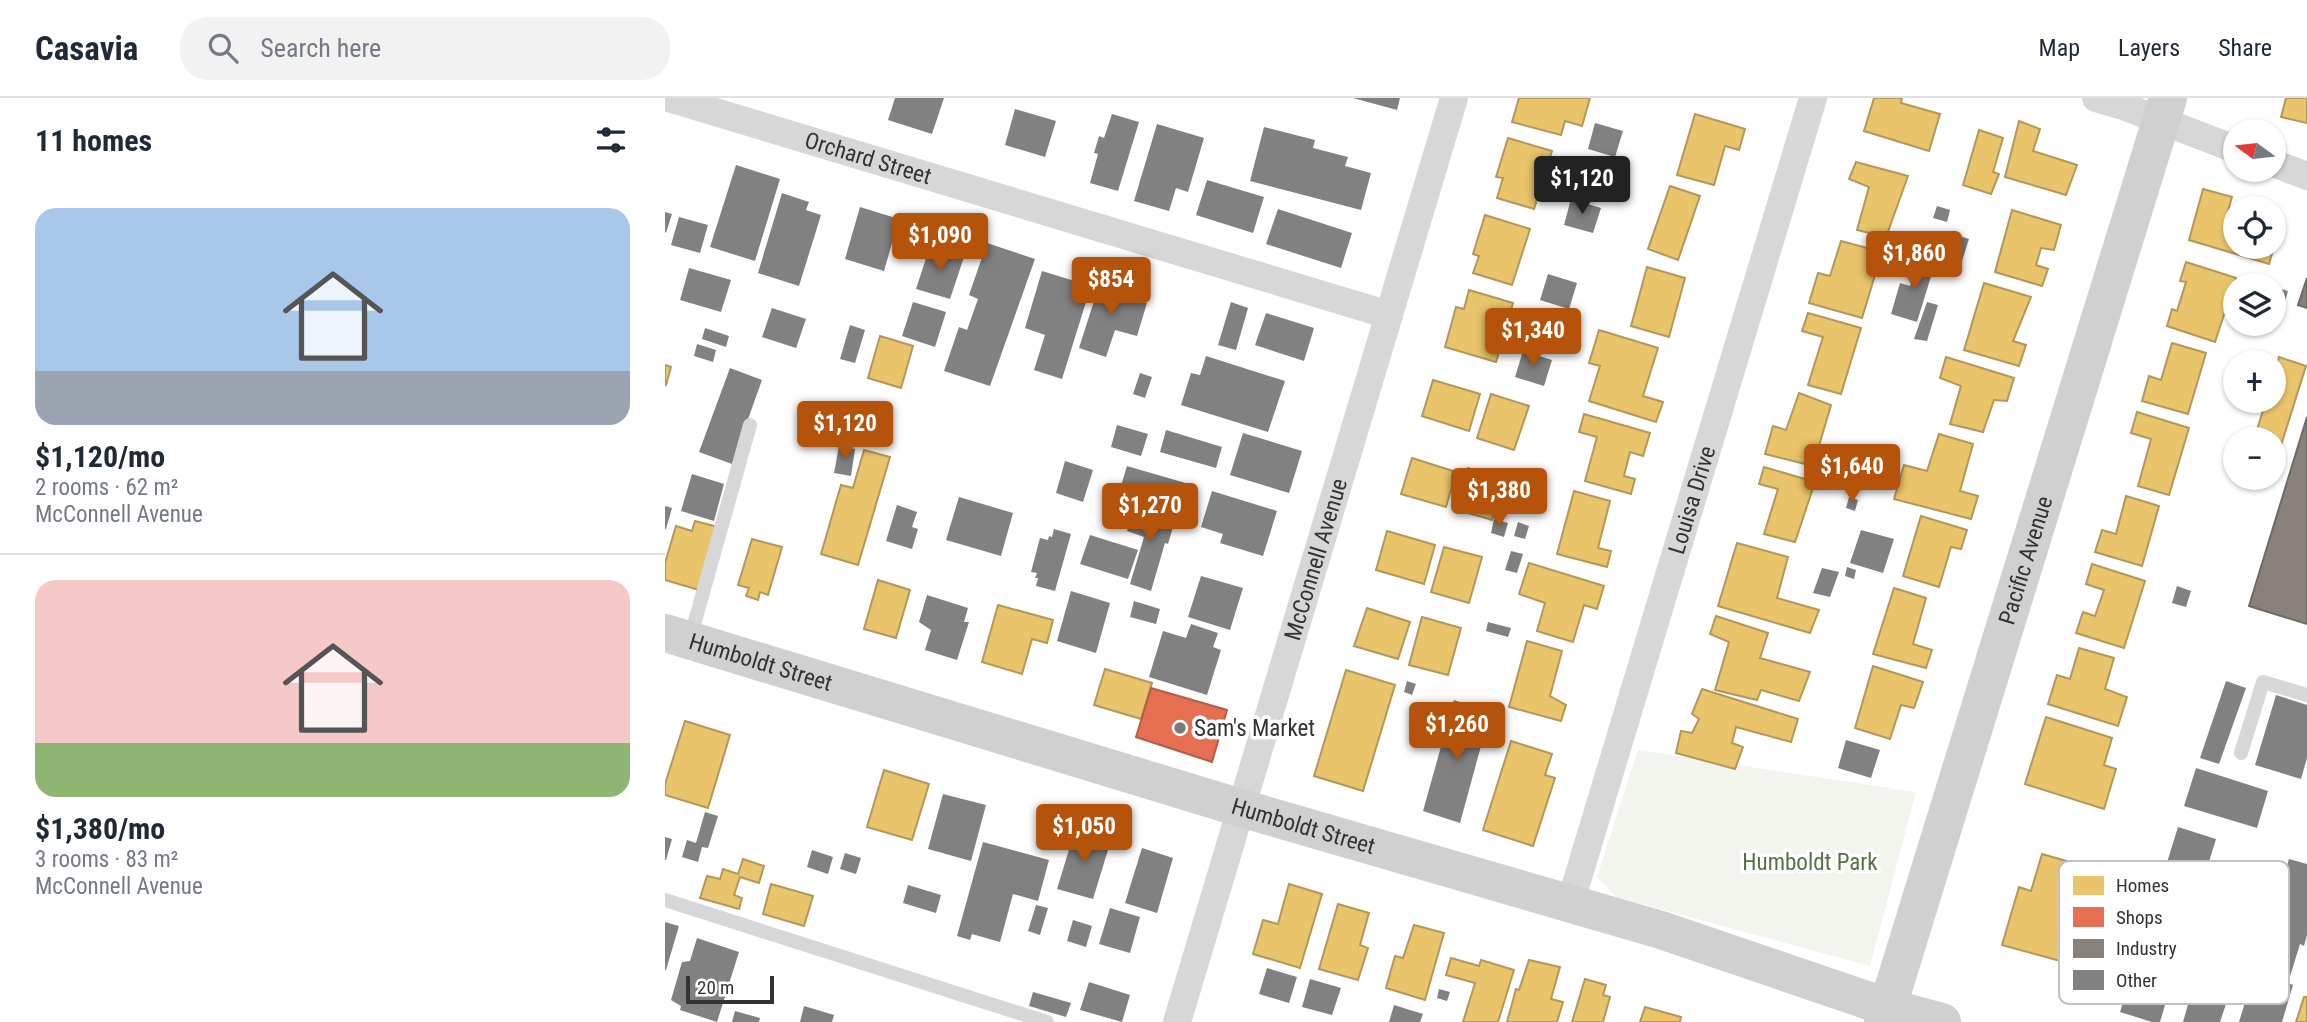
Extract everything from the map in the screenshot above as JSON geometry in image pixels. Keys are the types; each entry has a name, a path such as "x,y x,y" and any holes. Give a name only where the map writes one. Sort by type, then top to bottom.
{"street":[{"name":"Orchard Street","path":"669,98 1389,315"},
{"name":"McConnell Avenue","path":"1177,1022 1454,98"},
{"name":"Louisa Drive","path":"1570,904 1813,98"},
{"path":"2096,98 2165,109 2223,142"},
{"name":"Pacific Avenue","path":"1885,1014 2165,109"},
{"path":"2286,168 2307,176"},
{"name":"Humboldt Street","path":"677,636 1241,808 1661,930 1885,1014 1942,1022"}],"lane":[{"path":"677,636 750,425"},
{"path":"2241,753 2263,682 2307,695"},
{"path":"665,900 1047,1022"}],"green space":[{"name":"Humboldt Park","path":"1638,750 1916,792 1870,966 1616,897 1597,877"}],"building: Homes":[{"path":"1519,98 1590,98 1582,126 1565,121 1561,135 1512,122"},
{"path":"1874,98 1902,98 1901,103 1940,114 1929,151 1864,131"},
{"path":"2286,98 2307,98 2307,123 2281,117"},
{"path":"1695,114 1745,129 1739,150 1725,146 1714,185 1677,175"},
{"path":"2019,121 2040,129 2033,151 2077,165 2066,195 2005,177"},
{"path":"1979,130 2003,138 1993,172 1999,174 1991,194 1963,185"},
{"path":"1508,138 1552,151 1534,209 1497,198 1503,178 1496,177"},
{"path":"1856,162 1908,176 1886,237 1857,230 1869,187 1849,179"},
{"path":"1670,186 1700,196 1678,260 1648,249"},
{"path":"2203,189 2228,196 2223,196 2223,250 2189,240"},
{"path":"2012,210 2061,225 2054,250 2041,248 2036,265 2048,269 2042,286 1995,272"},
{"path":"1485,215 1530,229 1512,285 1473,273 1479,256 1473,254"},
{"path":"1841,241 1882,252 1862,318 1809,303 1818,273 1830,276"},
{"path":"2252,259 2270,259 2269,264"},
{"path":"2186,262 2223,274 2223,318 2215,342 2167,326 2172,309 2177,311 2186,282 2180,281"},
{"path":"1647,267 1685,278 1669,337 1631,326"},
{"path":"1984,283 2031,297 2013,341 2026,345 2019,366 1964,350"},
{"path":"1469,290 1513,303 1496,362 1445,347 1456,307 1464,309"},
{"path":"1808,313 1861,328 1841,394 1808,385 1823,337 1802,331"},
{"path":"1599,330 1658,348 1643,396 1663,402 1656,422 1589,401 1600,366 1589,363"},
{"path":"880,336 913,346 901,388 868,378"},
{"path":"2172,343 2206,353 2188,414 2142,401 2149,376 2161,380"},
{"path":"1946,357 2014,378 2007,401 1994,400 1983,432 1950,424 1961,386 1940,378"},
{"path":"2286,359 2306,366 2286,429 2286,427 2258,427 2262,413 2286,413"},
{"path":"665,365 671,367 666,385 665,385"},
{"path":"1433,380 1480,394 1469,431 1422,416"},
{"path":"1799,393 1831,405 1813,466 1765,454 1773,426 1786,430"},
{"path":"1491,394 1529,406 1514,450 1477,438"},
{"path":"2137,412 2189,428 2169,495 2138,486 2151,439 2131,433"},
{"path":"1584,414 1650,433 1643,456 1630,452 1624,476 1635,479 1631,494 1585,481 1597,437 1579,432"},
{"path":"1939,434 1973,444 1960,491 1978,496 1971,519 1894,499 1904,465 1927,471"},
{"path":"864,450 890,457 858,565 821,554 841,485 853,488"},
{"path":"1412,458 1456,472 1446,507 1401,494"},
{"path":"1764,467 1815,482 1795,542 1764,534 1778,489 1759,484"},
{"path":"1468,468 1505,480 1492,520 1455,509"},
{"path":"1574,491 1610,501 1598,548 1611,551 1607,567 1557,554"},
{"path":"2126,496 2159,506 2142,566 2095,552 2102,530 2116,534"},
{"path":"1921,516 1967,530 1961,549 1951,547 1939,587 1903,576"},
{"path":"695,521 718,527 699,590 665,580 665,563 676,526 692,531"},
{"path":"1387,531 1435,545 1424,584 1376,570"},
{"path":"752,539 782,547 768,595 760,592 758,600 746,596 749,588 738,585"},
{"path":"1737,543 1788,557 1777,598 1819,610 1810,633 1718,606"},
{"path":"1444,547 1482,557 1469,603 1431,592"},
{"path":"1529,563 1604,586 1597,609 1584,605 1573,642 1537,631 1545,603 1519,594"},
{"path":"2092,564 2145,581 2124,648 2076,633 2083,612 2095,616 2104,590 2086,584"},
{"path":"878,580 910,590 896,638 864,629"},
{"path":"1894,588 1926,598 1913,644 1932,650 1926,668 1873,654"},
{"path":"998,605 1053,620 1047,643 1032,639 1022,674 982,662"},
{"path":"1367,608 1410,622 1398,659 1354,646"},
{"path":"1716,616 1768,633 1760,658 1810,672 1799,701 1761,690 1757,700 1715,690 1729,642 1710,634"},
{"path":"1422,617 1461,628 1448,675 1409,665"},
{"path":"1527,641 1562,651 1550,696 1566,705 1561,721 1509,707"},
{"path":"2079,648 2114,658 2105,689 2127,697 2118,726 2048,704 2057,675 2070,679"},
{"path":"1873,666 1923,682 1914,708 1901,705 1890,739 1855,728"},
{"path":"1105,669 1152,683 1141,719 1094,705"},
{"path":"1346,670 1395,685 1363,791 1314,776"},
{"path":"1702,689 1798,719 1791,742 1736,727 1732,743 1743,747 1735,769 1676,753 1681,731 1692,733 1699,719 1692,714"},
{"path":"2046,717 2112,738 2104,765 2116,769 2104,809 2025,784"},
{"path":"685,721 730,735 708,808 665,795 665,784"},
{"path":"1511,741 1552,754 1545,775 1555,778 1533,846 1483,830"},
{"path":"884,770 929,784 912,840 867,827"},
{"path":"2042,854 2066,861 2059,861 2059,961 2002,945 2019,887 2031,891"},
{"path":"743,859 764,866 759,883 740,877 734,895 742,898 739,909 700,898 707,876 720,879 723,869 738,874"},
{"path":"771,884 813,896 804,926 763,914"},
{"path":"1289,884 1322,894 1300,968 1253,954 1263,920 1278,924"},
{"path":"1338,904 1369,913 1360,945 1368,948 1358,980 1319,969"},
{"path":"1414,925 1444,933 1425,1000 1386,988 1395,956 1403,958"},
{"path":"1451,958 1479,966 1481,960 1514,970 1498,1022 1463,1022 1475,983 1446,975"},
{"path":"1529,960 1560,967 1551,999 1563,1002 1557,1022 1507,1022 1516,989 1519,990"},
{"path":"1585,979 1606,985 1603,995 1610,997 1603,1022 1572,1022"},
{"path":"2304,997 2307,997 2307,1022 2296,1022"},
{"path":"1645,1007 1681,1017 1680,1022 1640,1022"}],"building: Shops":[{"name":"Sam's Market","path":"1151,688 1227,710 1212,762 1136,737"}],"building: Industry":[{"path":"2307,278 2307,308 2298,305"},
{"path":"2307,417 2307,624 2249,606"}],"building: Other":[{"path":"895,98 944,98 932,134 888,120"},
{"path":"1353,98 1400,98 1397,110"},
{"path":"1015,109 1056,121 1045,157 1005,145"},
{"path":"1112,114 1139,122 1118,191 1090,183 1098,154 1094,153 1099,136 1104,138"},
{"path":"1595,123 1623,131 1615,157 1588,149"},
{"path":"1157,124 1204,138 1188,192 1176,188 1169,211 1134,201"},
{"path":"1264,127 1315,140 1313,148 1348,157 1345,166 1371,173 1361,210 1250,181"},
{"path":"736,165 780,179 755,261 710,247"},
{"path":"1207,180 1264,197 1253,233 1196,215"},
{"path":"782,193 809,202 806,210 821,215 799,286 758,273"},
{"path":"1571,199 1601,208 1593,233 1564,225"},
{"path":"1937,206 1950,210 1947,222 1933,218"},
{"path":"860,207 899,219 884,271 845,259"},
{"path":"1278,209 1352,233 1341,268 1266,244"},
{"path":"665,212 672,214 666,233 665,232"},
{"path":"679,217 708,225 700,253 671,245"},
{"path":"1950,233 1969,239 1961,264 1941,258"},
{"path":"987,243 1035,259 990,386 944,371 959,327 967,330 978,299 969,295"},
{"path":"930,246 964,257 950,299 916,289"},
{"path":"1897,252 1902,260 1894,266 1888,258"},
{"path":"1919,255 1936,260 1917,322 1891,314 1900,283 1910,286"},
{"path":"689,268 731,280 721,312 680,300"},
{"path":"1042,271 1091,286 1062,379 1034,370 1045,335 1025,328"},
{"path":"1548,274 1577,283 1569,309 1540,300"},
{"path":"1101,279 1133,290 1130,299 1147,303 1137,336 1115,330 1106,357 1079,348"},
{"path":"913,302 946,312 935,347 902,336"},
{"path":"1231,302 1248,308 1236,350 1218,345"},
{"path":"1927,302 1938,305 1927,341 1914,339"},
{"path":"772,308 806,319 796,348 762,337"},
{"path":"1266,313 1314,328 1304,361 1255,345"},
{"path":"850,325 865,330 855,363 840,359"},
{"path":"705,328 729,336 726,347 702,339"},
{"path":"697,344 716,350 713,362 694,356"},
{"path":"1523,351 1552,360 1544,386 1515,377"},
{"path":"1206,356 1285,381 1268,432 1181,405 1191,373 1200,375"},
{"path":"730,368 762,380 732,464 699,452"},
{"path":"1140,373 1152,377 1145,398 1133,394"},
{"path":"1117,425 1148,434 1141,456 1111,447"},
{"path":"1166,430 1222,447 1216,468 1160,452"},
{"path":"1243,433 1302,451 1289,493 1230,475"},
{"path":"839,446 855,449 851,476 834,473"},
{"path":"1065,461 1093,470 1083,502 1056,493"},
{"path":"1127,466 1189,484 1182,507 1120,489"},
{"path":"692,474 724,484 714,521 681,511"},
{"path":"1212,491 1277,511 1263,556 1220,543 1223,534 1201,527"},
{"path":"959,497 1013,513 1001,556 946,540"},
{"path":"1849,497 1858,500 1855,511 1846,508"},
{"path":"897,505 917,512 912,527 918,529 912,549 886,541"},
{"path":"1135,505 1176,517 1151,591 1130,584 1144,537 1127,531"},
{"path":"665,506 672,508 666,529 665,529"},
{"path":"1494,519 1508,523 1504,537 1491,533"},
{"path":"1518,522 1529,526 1525,539 1514,536"},
{"path":"1054,529 1071,534 1055,591 1036,586 1037,573 1031,572 1040,538 1048,540"},
{"path":"1861,530 1894,539 1883,573 1850,563"},
{"path":"1090,535 1138,550 1128,579 1080,564"},
{"path":"1511,551 1523,554 1517,573 1505,570"},
{"path":"1847,567 1856,570 1854,579 1845,576"},
{"path":"1822,568 1839,572 1830,597 1813,593"},
{"path":"1201,576 1243,588 1230,630 1188,617"},
{"path":"2177,586 2191,591 2186,607 2172,603"},
{"path":"1071,591 1110,603 1096,653 1057,641"},
{"path":"927,595 968,608 964,622 969,622 957,660 925,650 931,630 919,622"},
{"path":"1134,601 1160,609 1156,624 1130,617"},
{"path":"1488,622 1511,628 1508,637 1486,631"},
{"path":"1191,624 1218,633 1213,647 1221,650 1207,695 1149,677 1163,631 1186,638"},
{"path":"1407,681 1416,684 1412,695 1404,692"},
{"path":"2226,681 2246,688 2219,764 2200,758"},
{"path":"2276,695 2307,705 2307,758 2301,779 2255,765"},
{"path":"1454,700 1490,713 1460,823 1423,811"},
{"path":"1846,740 1880,750 1871,778 1838,768"},
{"path":"2196,768 2268,791 2257,828 2184,806"},
{"path":"943,794 986,805 971,861 928,849"},
{"path":"705,812 718,816 708,848 702,847 698,862 682,857 687,840 696,843"},
{"path":"2178,827 2216,839 2209,861 2167,861"},
{"path":"1075,830 1111,840 1093,899 1057,889"},
{"path":"665,837 672,839 666,860 665,860"},
{"path":"983,842 1049,860 1038,901 1013,894 1000,942 972,934 970,940 957,936"},
{"path":"1142,848 1173,858 1157,913 1125,903"},
{"path":"812,850 833,857 828,874 807,867"},
{"path":"845,853 861,858 856,874 840,869"},
{"path":"2289,859 2307,864 2307,935 2304,946 2300,944 2289,980 2289,861"},
{"path":"908,885 941,895 936,913 903,903"},
{"path":"1036,905 1048,908 1040,935 1028,931"},
{"path":"1110,908 1140,917 1130,953 1099,944"},
{"path":"1073,920 1092,926 1086,947 1067,941"},
{"path":"665,922 679,926 666,970 665,970"},
{"path":"697,938 739,952 717,1022 680,1010 681,1006 671,1000 682,962 690,961"},
{"path":"1267,968 1297,977 1289,1003 1259,994"},
{"path":"1310,979 1341,988 1332,1015 1302,1007"},
{"path":"1089,982 1130,995 1122,1022 1080,1010"},
{"path":"1439,989 1450,992 1447,1001 1437,998"},
{"path":"1033,992 1071,1003 1066,1017 1029,1006"},
{"path":"2122,1004 2165,1004 2160,1022 2120,1012"},
{"path":"2188,1004 2226,1004 2220,1022 2183,1022"},
{"path":"2245,1004 2287,1004 2282,1022 2239,1022"},
{"path":"1394,1005 1423,1014 1420,1022 1389,1022"},
{"path":"804,1006 834,1015 832,1022 800,1022"},
{"path":"735,1011 760,1018 759,1022 732,1022"}],"place":[{"name":"Sam's Market","path":"1180,728"}]}
